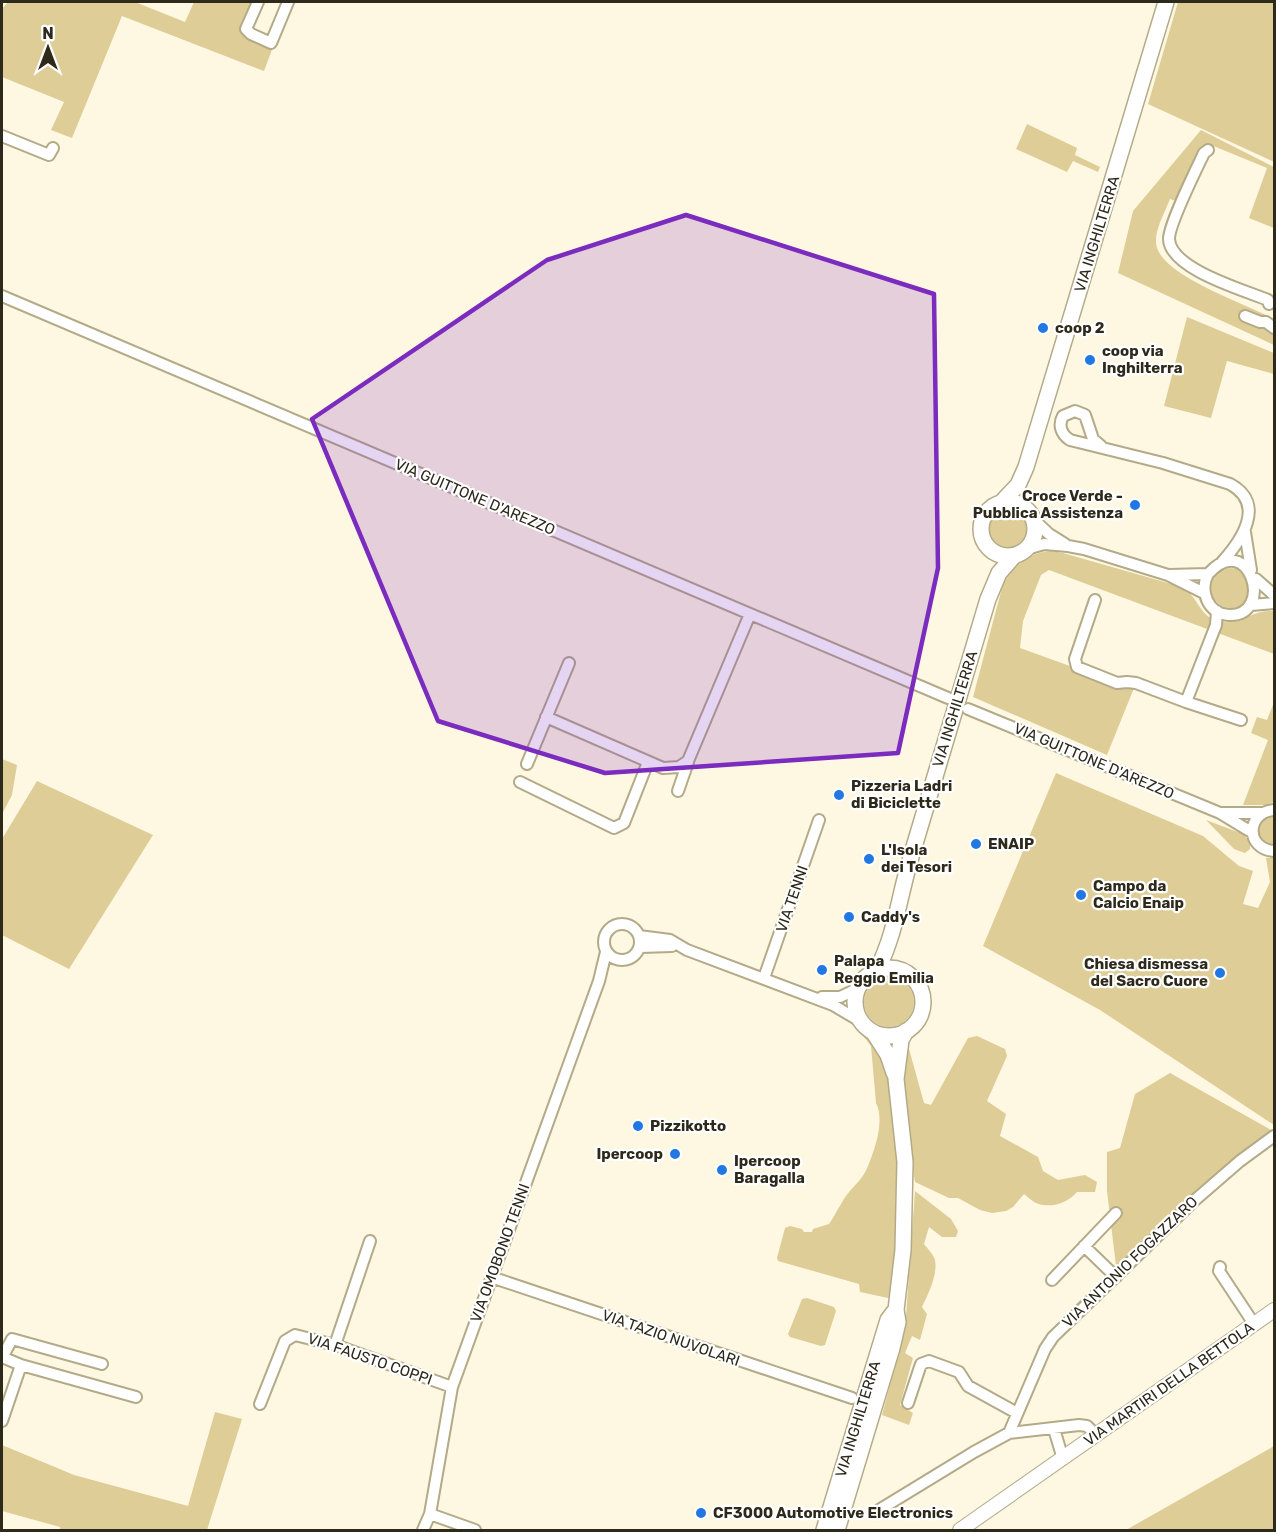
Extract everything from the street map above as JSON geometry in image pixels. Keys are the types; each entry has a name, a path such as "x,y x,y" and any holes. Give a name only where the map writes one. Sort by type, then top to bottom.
{"main road":[{"name":"VIA INGHILTERRA","path":"988,599 991,571 990,549 982,537 981,522 988,510 1001,503 1018,485 1026,466 1166,2"},
{"name":"VIA INGHILTERRA","path":"857,989 869,975 878,970 887,952 896,924 910,861 988,599 999,573 1035,535 1025,489 1026,466"},
{"path":"1001,503 1017,503 1031,516"},
{"path":"990,549 997,554 1021,552"},
{"name":"VIA INGHILTERRA","path":"896,924 897,952 904,972 911,977 920,990 922,1005 918,1020 906,1031 901,1040 896,1079"},
{"path":"878,970 886,968 904,972"},
{"path":"857,989 856,1011 860,1021"},
{"name":"VIA INGHILTERRA","path":"837,1530 892,1348 898,1322 896,1310 903,1250 905,1162 896,1079 888,1055 874,1033 860,1021"},
{"path":"874,1033 885,1036 906,1031"},
{"name":"VIA INGHILTERRA","path":"824,1530 888,1320 896,1310"},
{"name":"VIA MARTIRI DELLA BETTOLA","path":"960,1530 1275,1310"}],"street":[{"path":"258,2 246,29 251,34 271,43 288,2"},
{"path":"2,136 50,155 53,148"},
{"path":"1208,150 1203,153 1174,222 1169,238 1172,250 1181,261 1201,273 1268,300 1272,304 1265,315 1270,325"},
{"name":"VIA GUITTONE D'AREZZO","path":"2,296 948,698"},
{"path":"1245,316 1270,325"},
{"path":"1101,446 1222,482 1239,489 1244,494 1249,508 1245,532 1257,593 1251,605"},
{"path":"1031,516 1049,534 1068,546"},
{"path":"1245,532 1222,562 1208,574 1205,580 1206,600 1223,613 1237,614 1251,605 1275,603"},
{"path":"1021,552 1044,544 1068,546 1168,575 1204,593"},
{"path":"1222,562 1237,562 1275,595"},
{"path":"1168,575 1208,574"},
{"path":"1095,600 1075,659 1077,667 1117,683 1136,683 1241,720"},
{"path":"1186,702 1216,625 1223,613"},
{"path":"678,791 688,761 750,614"},
{"path":"527,764 569,663"},
{"name":"VIA GUITTONE D'AREZZO","path":"968,708 1220,813 1252,833 1258,845 1275,851"},
{"path":"546,717 663,768 679,767 688,761"},
{"path":"520,782 614,828 624,823 648,762"},
{"path":"1252,833 1255,821 1269,812"},
{"name":"VIA GUITTONE D'AREZZO","path":"1220,813 1269,812"},
{"name":"VIA TENNI","path":"764,978 819,820"},
{"name":"VIA OMOBONO TENNI","path":"423,1530 430,1514 452,1387 598,981 606,952 603,940 605,934 614,925 632,926 640,942 634,956 630,959 619,960 598,981"},
{"name":"VIA OMOBONO TENNI","path":"640,942 670,940 687,950 813,996 860,1021"},
{"path":"606,952 619,960"},
{"name":"VIA OMOBONO TENNI","path":"813,996 840,997 857,989"},
{"name":"VIA ANTONIO FOGAZZARO","path":"1009,1433 1048,1343 1195,1200 1240,1161 1273,1140"},
{"path":"1052,1280 1116,1212"},
{"path":"335,1346 370,1241"},
{"path":"1084,1246 1116,1277"},
{"path":"1220,1267 1219,1271 1254,1324"},
{"name":"VIA TAZIO NUVOLARI","path":"491,1277 852,1398"},
{"name":"VIA FAUSTO COPPI","path":"260,1404 285,1341 296,1335 335,1346 452,1387"},
{"path":"102,1364 12,1339 3,1354 21,1365 136,1397"},
{"path":"908,1403 921,1364 929,1361 959,1372 968,1386 1017,1413"},
{"path":"2,1421 21,1365"},
{"path":"879,1510 1009,1433 1078,1425 1088,1426 1096,1435"},
{"path":"1054,1429 1063,1459"},
{"path":"430,1514 475,1530"}],"highlighted area":[{"path":"686,215 934,294 938,568 898,753 605,773 438,721 312,419 547,260"}],"shaded area":[{"path":"8,2 135,2 185,22 194,2 252,2 242,25 273,47 264,71 122,16 72,138 51,130 64,102 2,77 2,9"},
{"path":"1178,2 1274,2 1274,162 1148,104"},
{"path":"1027,124 1077,148 1075,155 1100,167 1098,172 1073,161 1067,172 1016,149"},
{"path":"1201,130 1274,167 1274,228 1249,218 1267,168 1211,145 1204,153 1182,203 1170,199 1159,226 1156,243 1161,255 1171,266 1187,277 1274,319 1274,345 1118,273 1133,211"},
{"path":"1187,317 1274,353 1274,374 1227,361 1211,418 1164,406"},
{"path":"1008,508 1016,509 1022,514 1027,520 1027,536 1022,542 1016,547 1008,548 1000,547 994,542 989,536 988,528 989,520 994,514 1000,509"},
{"path":"1050,551 1182,587 1187,590 1207,616 1220,621 1235,621 1258,613 1274,611 1274,654 1049,570 1041,575 1023,621 1020,648 1117,683 1136,683 1107,755 973,697 1003,584 1022,561 1035,554"},
{"path":"1231,568 1239,569 1245,574 1250,580 1250,596 1245,602 1239,607 1231,608 1223,607 1217,602 1212,596 1211,588 1212,580 1217,574 1223,569"},
{"path":"1274,702 1274,802 1266,805 1243,805 1268,740 1251,733 1257,717 1267,720"},
{"path":"2,759 17,765 12,795 2,814"},
{"path":"1056,773 1203,836 1239,866 1253,871 1243,904 1258,908 1270,882 1266,858 1274,857 1274,1125 1100,1010 983,946"},
{"path":"37,781 153,835 69,969 2,935 2,839"},
{"path":"1274,816 1274,846 1264,843 1259,835 1259,829 1262,820"},
{"path":"1206,820 1243,834 1250,842 1250,849 1245,853 1234,849"},
{"path":"894,977 907,984 913,992 913,1012 907,1020 899,1026 884,1027 871,1020 865,1012 864,997 871,984 879,978"},
{"path":"856,1027 876,1044 889,1068 898,1158 899,1214 891,1296 888,1298 860,1292 859,1284 778,1261 777,1258 785,1228 790,1226 802,1229 804,1232 812,1232 813,1229 829,1224 868,1166 878,1134 880,1118 876,1103 871,1046"},
{"path":"977,1036 1005,1049 1007,1056 987,1101 1006,1114 1000,1136 1038,1157 1043,1171 1058,1180 1085,1175 1097,1182 1095,1192 1077,1192 1064,1202 1053,1205 1041,1205 1024,1194 1013,1207 1006,1211 992,1213 980,1210 958,1198 949,1198 915,1182 903,1094 905,1060 909,1049 924,1103 931,1105 968,1038"},
{"path":"1170,1073 1273,1131 1077,1313 1073,1307 1116,1266 1107,1191 1107,1152 1120,1148 1135,1094"},
{"path":"915,1191 951,1219 958,1231 956,1237 942,1237 929,1227 924,1244 932,1254 936,1266 932,1284 922,1307 927,1314 920,1340 912,1336 905,1353 913,1358 900,1405 913,1413 909,1425 882,1415 905,1330"},
{"path":"807,1298 834,1307 836,1311 825,1345 821,1346 790,1337 788,1334 802,1299"},
{"path":"215,1412 242,1419 207,1530 60,1530 60,1527 2,1511 2,1445 74,1475 188,1506"},
{"path":"1274,1446 1274,1530 1126,1530"}],"place":[{"name":"coop 2","path":"1043,328"},
{"name":"coop via Inghilterra","path":"1090,360"},
{"name":"Croce Verde - Pubblica Assistenza","path":"1135,505"},
{"name":"Pizzeria Ladri di Biciclette","path":"839,795"},
{"name":"ENAIP","path":"976,844"},
{"name":"L'Isola dei Tesori","path":"869,859"},
{"name":"Campo da Calcio Enaip","path":"1081,895"},
{"name":"Caddy's","path":"849,917"},
{"name":"Palapa Reggio Emilia","path":"822,970"},
{"name":"Chiesa dismessa del Sacro Cuore","path":"1220,973"},
{"name":"Pizzikotto","path":"638,1126"},
{"name":"Ipercoop","path":"675,1154"},
{"name":"Ipercoop Baragalla","path":"722,1170"},
{"name":"CF3000 Automotive Electronics","path":"701,1513"}]}
